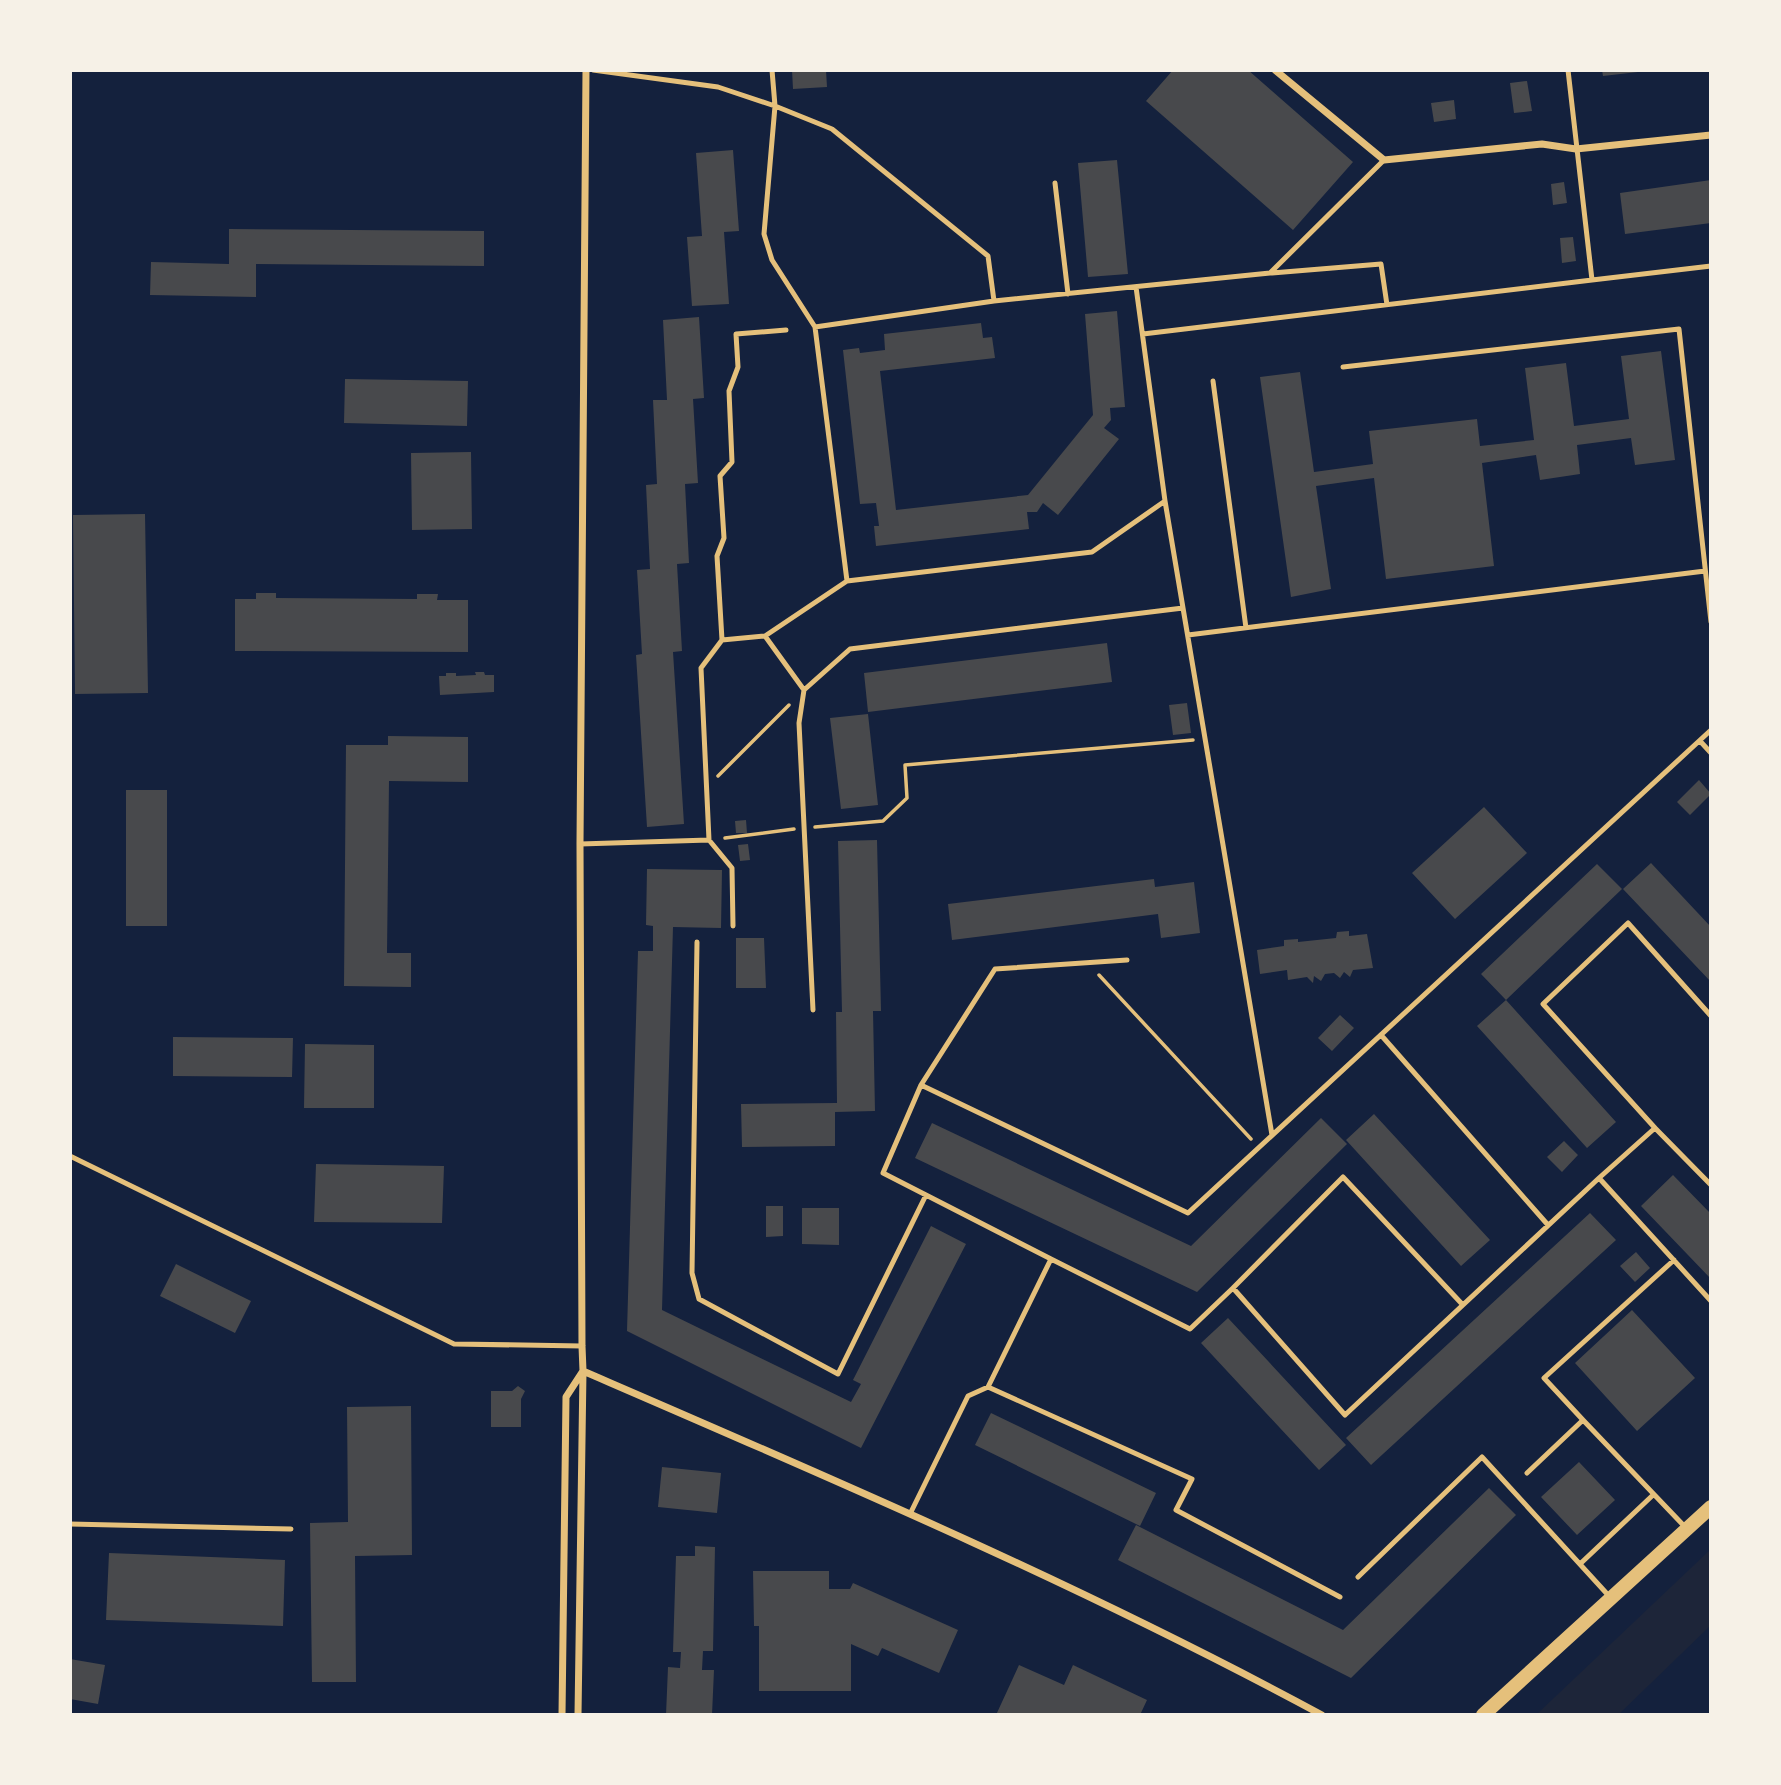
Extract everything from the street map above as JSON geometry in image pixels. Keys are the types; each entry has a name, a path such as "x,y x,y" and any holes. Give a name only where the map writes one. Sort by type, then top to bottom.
{"main road":[{"path":"1483,1715 1711,1507"}],"street":[{"path":"578,1715 583,1371 580,844 586,70"},
{"path":"1275,70 1384,160 1542,144 1576,149 1711,135"},
{"path":"583,1371 911,1512 1233,1668 1322,1715"},
{"path":"562,1715 566,1397 583,1371"}],"lane":[{"path":"593,70 718,87 832,129 988,256 994,301"},
{"path":"772,70 775,106 766,186 764,234 772,260 814,327 846,581"},
{"path":"1568,70 1592,280"},
{"path":"1270,273 1384,160"},
{"path":"1055,183 1068,293"},
{"path":"814,327 994,301 1381,264 1387,305"},
{"path":"1143,334 1711,266"},
{"path":"1136,287 1165,501 1272,1135"},
{"path":"1343,368 1679,329 1711,622"},
{"path":"733,926 732,868 709,840 701,668 722,640 717,556 724,538 720,476 732,462 729,391 738,367 736,334 786,330"},
{"path":"1213,381 1246,628"},
{"path":"722,640 765,636 846,581 1092,552 1165,501"},
{"path":"1188,635 1705,571"},
{"path":"813,1010 799,723 804,690 850,649 1183,608"},
{"path":"765,636 804,690"},
{"path":"921,1085 1188,1213 1711,730"},
{"path":"1700,741 1711,753"},
{"path":"580,844 709,840"},
{"path":"1711,1016 1628,923 1544,1004 1655,1128 1711,1185"},
{"path":"698,942 692,1273 699,1299 838,1374 926,1195"},
{"path":"1128,960 995,969 921,1085 883,1173 1190,1329 1343,1177 1462,1304"},
{"path":"1381,1035 1548,1225"},
{"path":"1233,1288 1345,1415 1655,1128"},
{"path":"70,1156 454,1344 582,1346"},
{"path":"1600,1178 1711,1301"},
{"path":"911,1512 968,1396 988,1387 1051,1259"},
{"path":"1674,1260 1544,1378 1687,1529"},
{"path":"988,1387 1192,1479 1176,1510 1340,1597"},
{"path":"1527,1473 1583,1420"},
{"path":"1358,1577 1482,1457 1611,1599"},
{"path":"1580,1564 1653,1494"},
{"path":"70,1524 291,1529"}],"path":[{"path":"707,787 804,690"},
{"path":"709,840 883,821 907,798 905,765 1205,738"},
{"path":"1088,963 1259,1147"}],"shaded area":[{"path":"1711,1549 1711,1625 1618,1715 1536,1715"}],"building":[{"path":"792,70 826,70 827,87 793,89"},
{"path":"1173,70 1248,70 1353,162 1293,230 1146,101"},
{"path":"1602,70 1638,70 1638,72 1603,76"},
{"path":"1527,81 1532,111 1514,113 1510,83"},
{"path":"1454,100 1456,119 1434,122 1431,103"},
{"path":"733,150 739,231 724,232 729,304 692,306 687,237 702,236 696,153"},
{"path":"1117,160 1128,274 1088,277 1078,163"},
{"path":"1711,180 1711,223 1625,234 1620,193"},
{"path":"1564,182 1567,203 1553,205 1551,184"},
{"path":"229,229 484,231 484,266 256,264 256,297 150,295 151,262 229,264"},
{"path":"1573,237 1576,261 1562,263 1560,238"},
{"path":"1117,311 1125,407 1110,408 1111,420 1104,428 1119,439 1058,515 1043,503 1037,512 1027,512 1029,529 876,546 874,526 879,526 876,503 860,504 843,350 859,348 860,353 885,350 884,334 981,323 983,338 992,337 995,358 880,371 896,510 1028,495 1093,415 1085,314"},
{"path":"699,317 704,398 693,399 698,483 685,484 689,563 677,564 682,651 673,652 684,824 647,827 636,655 642,654 637,570 650,569 646,485 657,484 653,400 667,400 663,320"},
{"path":"1661,351 1675,460 1635,465 1631,438 1577,445 1580,474 1540,480 1536,455 1482,463 1494,566 1386,579 1374,478 1316,486 1331,589 1291,597 1260,377 1300,372 1314,472 1373,464 1369,431 1477,419 1480,446 1534,440 1525,368 1566,363 1574,426 1629,419 1621,356"},
{"path":"345,379 468,381 467,426 344,423"},
{"path":"471,452 472,529 412,530 411,453"},
{"path":"145,514 148,693 75,694 73,515"},
{"path":"256,593 276,593 276,598 417,599 417,594 438,594 437,600 468,600 468,652 235,651 235,599 256,599"},
{"path":"1107,643 1112,682 868,712 864,673"},
{"path":"475,672 494,675 494,692 440,695 439,676 446,676 446,673 456,673 456,676 476,675"},
{"path":"1187,703 1191,733 1173,735 1169,705"},
{"path":"868,714 878,805 841,809 830,718"},
{"path":"388,736 468,737 468,782 389,781 387,953 411,953 411,987 344,986 346,745 388,745"},
{"path":"1699,780 1711,794 1690,815 1677,802"},
{"path":"126,790 167,790 167,926 126,926"},
{"path":"1484,807 1527,853 1455,919 1412,873"},
{"path":"746,820 747,833 736,833 735,821"},
{"path":"877,840 881,1011 873,1011 875,1111 835,1112 835,1146 742,1147 741,1104 837,1103 836,1012 842,1012 838,841"},
{"path":"748,844 750,860 740,861 738,845"},
{"path":"1651,863 1711,927 1711,982 1623,889"},
{"path":"1597,864 1622,889 1506,1000 1481,974"},
{"path":"647,869 722,870 721,928 673,927 662,1310 851,1402 861,1384 853,1380 931,1226 966,1244 861,1448 627,1331 638,951 653,951 653,926 646,925"},
{"path":"1154,879 1155,887 1194,882 1200,933 1161,938 1158,914 952,940 948,904"},
{"path":"1349,931 1349,936 1367,934 1373,968 1353,970 1350,977 1344,972 1340,978 1334,973 1325,974 1321,981 1314,976 1313,983 1307,977 1288,980 1287,970 1260,974 1257,950 1284,946 1284,940 1298,939 1298,942 1336,938 1337,932"},
{"path":"736,938 764,938 766,988 736,988"},
{"path":"1506,1000 1616,1122 1587,1148 1477,1026"},
{"path":"1340,1015 1354,1028 1332,1051 1318,1038"},
{"path":"173,1037 293,1038 292,1077 173,1076"},
{"path":"305,1044 374,1045 374,1108 304,1108"},
{"path":"1374,1114 1490,1240 1461,1266 1346,1140"},
{"path":"1321,1118 1347,1144 1197,1292 915,1158 932,1123 1191,1246"},
{"path":"1564,1141 1578,1155 1562,1172 1547,1157"},
{"path":"316,1164 444,1166 442,1223 314,1222"},
{"path":"1673,1175 1711,1214 1711,1279 1641,1206"},
{"path":"766,1206 783,1206 783,1236 766,1237"},
{"path":"802,1208 839,1208 839,1245 802,1244"},
{"path":"1590,1213 1616,1240 1371,1465 1346,1438"},
{"path":"1636,1252 1650,1268 1635,1282 1620,1266"},
{"path":"176,1264 251,1301 235,1333 160,1296"},
{"path":"1632,1310 1695,1378 1637,1431 1575,1363"},
{"path":"1228,1318 1346,1445 1319,1470 1201,1343"},
{"path":"518,1386 525,1391 521,1399 521,1427 491,1427 491,1391 512,1391"},
{"path":"411,1406 412,1555 355,1556 356,1682 312,1682 310,1523 348,1522 347,1407"},
{"path":"991,1413 1156,1493 1140,1526 975,1445"},
{"path":"1579,1462 1615,1500 1577,1535 1541,1497"},
{"path":"662,1467 721,1473 717,1513 658,1507"},
{"path":"1489,1488 1516,1515 1351,1678 1118,1560 1136,1525 1343,1630"},
{"path":"695,1546 715,1547 713,1651 703,1651 702,1670 714,1670 712,1715 666,1715 668,1667 680,1668 681,1652 673,1652 676,1556 695,1556"},
{"path":"109,1553 285,1560 283,1626 106,1620"},
{"path":"753,1571 829,1571 829,1589 850,1589 853,1583 958,1630 939,1673 882,1648 878,1656 851,1644 851,1691 759,1691 759,1626 754,1626"},
{"path":"70,1659 105,1665 98,1704 70,1699"},
{"path":"1019,1665 1064,1685 1073,1665 1147,1700 1140,1715 996,1715"}]}
